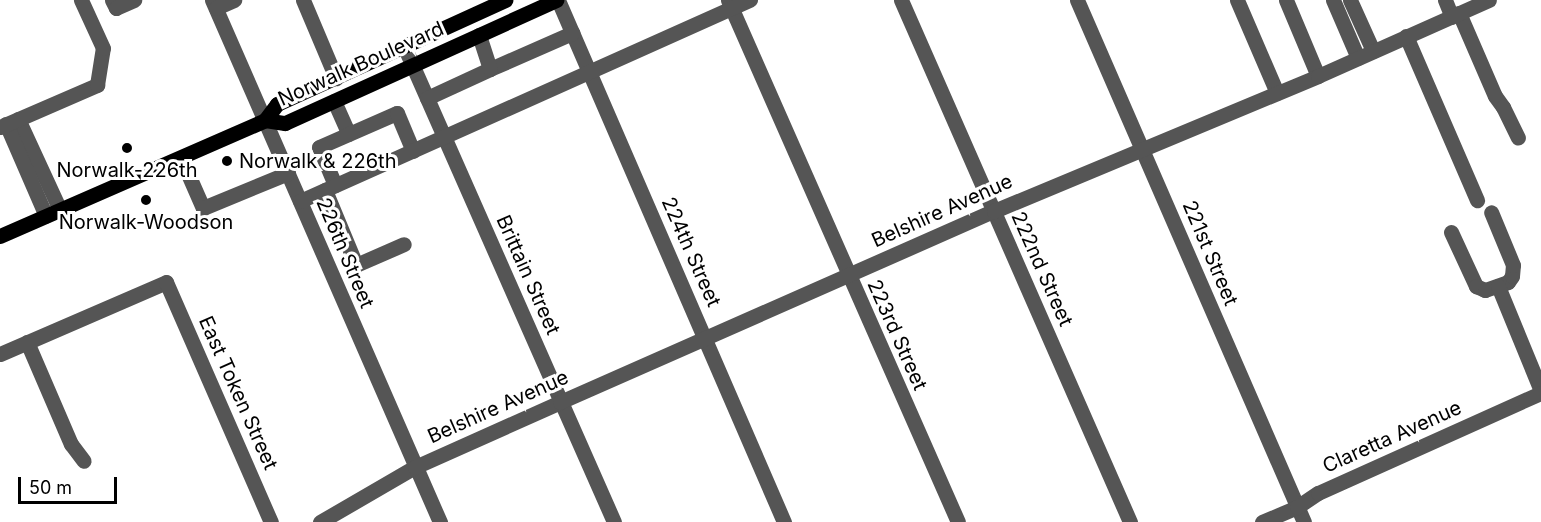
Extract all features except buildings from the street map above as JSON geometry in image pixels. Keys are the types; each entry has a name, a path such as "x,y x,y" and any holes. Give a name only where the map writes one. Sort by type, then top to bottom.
{"main road":[{"name":"Norwalk Boulevard","path":"505,0 277,104 265,120 285,123 557,0"},
{"path":"0,236 265,120"}],"street":[{"path":"53,213 23,147 8,123 97,85 103,48 81,0"},
{"path":"112,0 116,8 134,0"},
{"path":"214,4 234,0"},
{"path":"303,0 336,78"},
{"name":"224th Street","path":"557,0 784,522"},
{"path":"300,201 590,72 730,4 750,0"},
{"name":"222nd Street","path":"901,0 1130,522"},
{"name":"221st Street","path":"1077,0 1304,522"},
{"path":"1238,0 1277,93"},
{"path":"1286,0 1318,76"},
{"path":"1333,0 1358,58"},
{"path":"1350,0 1373,51"},
{"path":"1445,0 1455,15 1518,138"},
{"name":"Belshire Avenue","path":"320,522 416,467 560,402 706,340 994,211 1142,147 1318,76 1489,0"},
{"name":"226th Street","path":"214,4 440,522"},
{"name":"223rd Street","path":"730,4 958,522"},
{"path":"427,98 572,33"},
{"path":"479,35 490,69"},
{"path":"1406,36 1477,200"},
{"name":"Brittain Street","path":"404,46 614,522"},
{"path":"334,101 349,134"},
{"path":"356,265 319,147 397,113 413,151"},
{"path":"181,158 203,208 288,173"},
{"path":"1451,232 1473,284 1485,290 1498,286 1512,276 1513,265 1491,212"},
{"path":"332,276 404,244"},
{"name":"East Token Street","path":"27,342 166,282 271,522"},
{"path":"1498,286 1541,392"},
{"path":"0,354 27,342 72,444 84,461"},
{"name":"Claretta Avenue","path":"1263,522 1297,507 1318,493 1541,392"}],"place":[{"name":"Norwalk-226th","path":"127,148"},
{"name":"Norwalk & 226th","path":"227,161"},
{"name":"Norwalk-Woodson","path":"146,200"}]}
